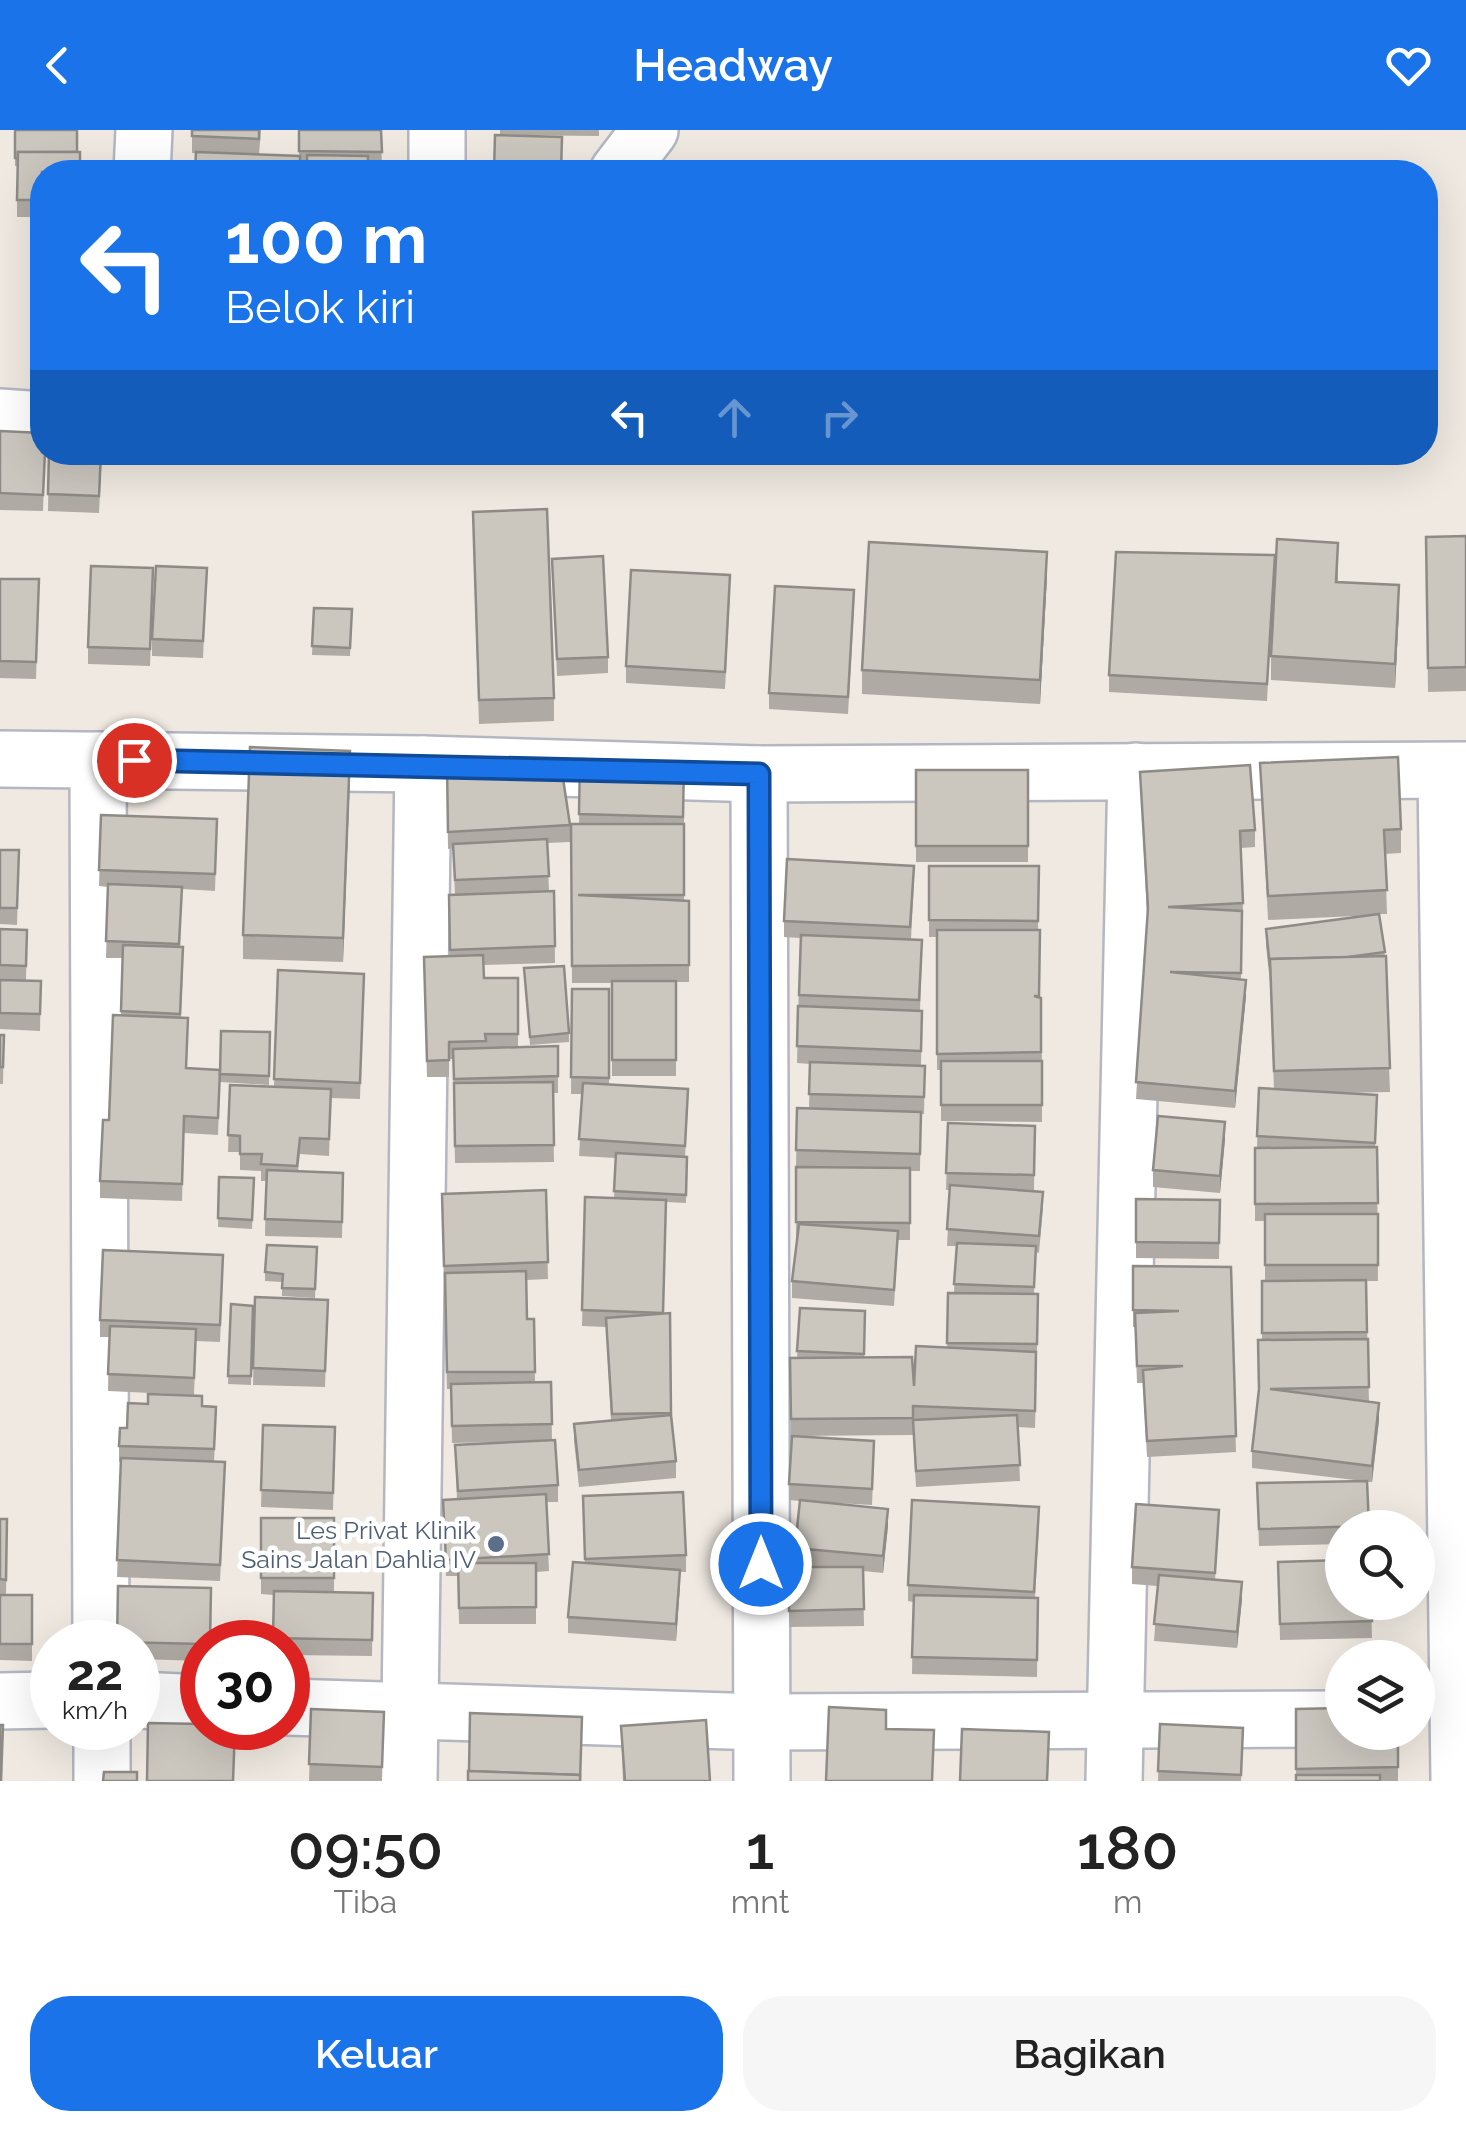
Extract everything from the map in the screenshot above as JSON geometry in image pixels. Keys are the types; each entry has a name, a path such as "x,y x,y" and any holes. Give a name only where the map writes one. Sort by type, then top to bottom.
{"street":[{"path":"143,160 144,130"},
{"path":"437,130 437,160"},
{"path":"627,160 650,130"},
{"path":"0,417 30,419"},
{"path":"0,760 423,764 759,774 1456,771 1447,1718 1458,1781"},
{"path":"98,760 101,1620"},
{"path":"409,1781 423,764"},
{"path":"1114,1781 1136,770"},
{"path":"759,774 762,1781"},
{"path":"0,1701 30,1700"},
{"path":"310,1709 761,1722 1325,1719"},
{"path":"102,1750 102,1781"}],"building":[{"path":"15,130 77,130 77,152 18,152 15,158"},
{"path":"192,130 259,130 259,139 192,136"},
{"path":"299,130 381,130 382,152 299,151"},
{"path":"495,135 562,137 561,160 494,160"},
{"path":"18,152 80,152 80,160 30,160 30,200 17,200"},
{"path":"196,152 300,156 300,160 196,160"},
{"path":"307,155 368,156 368,160 307,160"},
{"path":"0,431 30,432 30,465 44,465 43,495 0,493"},
{"path":"49,465 100,465 99,496 48,494"},
{"path":"547,509 554,698 479,700 473,512"},
{"path":"1466,536 1466,667 1428,668 1426,537"},
{"path":"1277,539 1338,543 1336,582 1399,585 1395,664 1271,656"},
{"path":"869,542 1047,552 1040,680 862,670"},
{"path":"1116,552 1275,555 1267,684 1109,675"},
{"path":"603,556 608,657 557,659 552,559"},
{"path":"91,566 153,568 150,649 88,647"},
{"path":"156,566 207,568 203,641 152,639"},
{"path":"631,570 730,575 725,672 626,666"},
{"path":"0,579 39,579 36,662 0,661"},
{"path":"775,586 854,590 848,697 769,693"},
{"path":"314,608 352,609 350,648 312,646"},
{"path":"250,747 350,751 343,938 243,935"},
{"path":"1398,757 1401,829 1384,830 1387,890 1268,896 1260,763"},
{"path":"580,759 684,762 683,817 579,814"},
{"path":"561,765 570,825 448,832 447,766"},
{"path":"1250,765 1255,830 1240,831 1243,903 1168,907 1242,911 1241,973 1170,972 1246,980 1235,1091 1136,1082 1148,908 1140,772"},
{"path":"916,770 1028,770 1028,846 916,846"},
{"path":"101,815 217,819 215,874 99,870"},
{"path":"571,824 684,824 684,895 578,895 689,901 689,965 572,966"},
{"path":"547,839 549,876 455,880 453,844"},
{"path":"0,850 19,850 17,908 0,908"},
{"path":"787,859 914,866 910,927 784,921"},
{"path":"929,866 1039,866 1038,921 929,920"},
{"path":"108,884 182,887 179,944 106,941"},
{"path":"554,891 555,946 450,950 449,895"},
{"path":"1379,914 1385,952 1270,959 1270,967 1266,929"},
{"path":"0,929 27,930 26,966 0,965"},
{"path":"937,930 1040,930 1039,996 1034,996 1041,998 1041,1052 937,1054"},
{"path":"801,935 922,940 919,1000 799,995"},
{"path":"123,945 183,947 180,1014 121,1011"},
{"path":"483,955 484,978 518,978 518,1034 485,1034 486,1041 449,1042 449,1060 427,1061 424,957"},
{"path":"1386,956 1390,1068 1274,1071 1270,959"},
{"path":"564,966 569,1033 530,1037 524,968"},
{"path":"278,970 364,974 360,1083 274,1079"},
{"path":"0,980 41,981 40,1014 0,1013"},
{"path":"612,981 676,981 676,1060 612,1060"},
{"path":"572,989 609,989 609,1078 571,1077"},
{"path":"798,1006 922,1011 921,1051 797,1046"},
{"path":"113,1015 188,1018 186,1068 220,1070 218,1118 184,1116 182,1184 100,1181 103,1120 109,1120"},
{"path":"221,1031 270,1032 269,1076 220,1074"},
{"path":"0,1035 4,1035 3,1067 0,1067"},
{"path":"558,1046 558,1076 454,1079 453,1049"},
{"path":"941,1061 1042,1061 1042,1105 941,1105"},
{"path":"810,1062 925,1066 924,1097 809,1094"},
{"path":"553,1082 554,1145 455,1146 454,1083"},
{"path":"583,1083 688,1089 685,1146 579,1139"},
{"path":"230,1085 331,1089 329,1139 300,1138 297,1166 261,1164 262,1154 240,1154 240,1136 228,1135"},
{"path":"1259,1088 1377,1095 1375,1143 1257,1136"},
{"path":"797,1108 921,1112 920,1154 796,1150"},
{"path":"1158,1116 1225,1122 1220,1176 1153,1170"},
{"path":"948,1123 1035,1126 1034,1175 946,1173"},
{"path":"1377,1147 1378,1203 1255,1204 1255,1148"},
{"path":"616,1153 687,1157 686,1195 614,1191"},
{"path":"796,1167 910,1168 910,1223 796,1222"},
{"path":"267,1170 343,1173 342,1222 265,1219"},
{"path":"219,1177 254,1178 252,1220 218,1218"},
{"path":"950,1185 1043,1192 1039,1236 947,1229"},
{"path":"546,1190 548,1262 444,1266 442,1194"},
{"path":"585,1197 666,1200 663,1313 582,1310"},
{"path":"1136,1199 1220,1200 1219,1243 1136,1242"},
{"path":"1265,1214 1378,1214 1378,1265 1265,1265"},
{"path":"799,1224 898,1231 894,1290 792,1281"},
{"path":"957,1243 1036,1246 1034,1287 954,1284"},
{"path":"267,1245 317,1247 315,1289 282,1288 283,1274 265,1272"},
{"path":"103,1250 223,1255 220,1325 100,1320"},
{"path":"1133,1266 1231,1267 1236,1436 1147,1441 1143,1370 1183,1366 1137,1366 1135,1313 1179,1311 1133,1310"},
{"path":"526,1271 527,1319 534,1319 535,1372 447,1372 445,1273"},
{"path":"1366,1280 1367,1332 1262,1333 1262,1281"},
{"path":"948,1293 1038,1294 1037,1344 947,1343"},
{"path":"255,1297 328,1300 325,1371 253,1368"},
{"path":"231,1304 253,1306 251,1376 228,1376"},
{"path":"800,1308 865,1311 864,1354 797,1351"},
{"path":"670,1313 671,1413 612,1414 606,1318"},
{"path":"110,1326 196,1329 194,1378 108,1374"},
{"path":"1368,1339 1369,1387 1270,1389 1379,1403 1372,1466 1252,1451 1259,1389 1258,1340"},
{"path":"916,1346 1036,1352 1035,1411 913,1406 913,1418 791,1419 790,1358 912,1357 914,1386"},
{"path":"551,1382 552,1424 452,1426 451,1384"},
{"path":"148,1394 202,1396 202,1406 216,1407 214,1449 119,1446 120,1428 127,1428 128,1403 148,1404"},
{"path":"671,1415 676,1461 579,1470 574,1424"},
{"path":"1017,1415 1020,1465 916,1471 913,1420"},
{"path":"263,1425 335,1427 333,1493 261,1490"},
{"path":"792,1436 874,1441 872,1489 789,1484"},
{"path":"555,1440 558,1485 458,1491 455,1445"},
{"path":"121,1458 225,1462 220,1565 117,1560"},
{"path":"1367,1481 1368,1510 1325,1510 1325,1527 1259,1529 1257,1483"},
{"path":"683,1492 686,1555 585,1559 583,1496"},
{"name":"Les Privat Klinik Sains Jalan Dahlia IV","path":"546,1494 549,1554 446,1560 443,1500"},
{"path":"800,1500 888,1509 883,1556 795,1548"},
{"path":"912,1500 1039,1507 1034,1592 908,1585"},
{"path":"1136,1504 1219,1510 1215,1573 1132,1567"},
{"path":"261,1518 334,1518 334,1578 261,1578"},
{"path":"0,1519 7,1519 6,1580 0,1579"},
{"path":"1325,1561 1325,1620 1372,1621 1280,1624 1278,1562"},
{"path":"573,1562 680,1570 676,1624 568,1617"},
{"path":"458,1563 536,1563 536,1607 459,1608"},
{"path":"789,1567 863,1567 864,1609 789,1611"},
{"path":"1159,1575 1242,1582 1237,1632 1154,1624"},
{"path":"118,1586 211,1588 210,1620 180,1620 180,1643 160,1643 160,1620 117,1620"},
{"path":"274,1591 373,1593 372,1640 310,1639 310,1620 273,1620"},
{"path":"0,1595 32,1595 30,1644 0,1644"},
{"path":"914,1595 1038,1598 1037,1660 912,1657"},
{"path":"829,1707 886,1710 886,1729 934,1730 932,1781 826,1781"},
{"path":"1325,1708 1325,1750 1398,1750 1398,1767 1296,1769 1296,1709"},
{"path":"311,1709 384,1712 382,1767 309,1764"},
{"path":"470,1713 582,1717 580,1781 580,1775 469,1771"},
{"path":"706,1720 710,1781 625,1781 621,1726"},
{"path":"160,1723 180,1724 180,1750 234,1750 233,1781 147,1781 148,1750 160,1750"},
{"path":"1160,1724 1243,1728 1241,1775 1158,1771"},
{"path":"3,1725 1,1781 0,1781"},
{"path":"962,1729 1049,1732 1047,1781 960,1781"},
{"path":"468,1771 580,1775 580,1781 468,1781"},
{"path":"104,1772 137,1772 137,1781 103,1781"},
{"path":"1296,1775 1380,1775 1380,1781 1296,1781"}],"place":[{"name":"Les Privat Klinik Sains Jalan Dahlia IV","path":"496,1544"}],"route":[{"path":"134,760 759,774 761,1564"}]}
